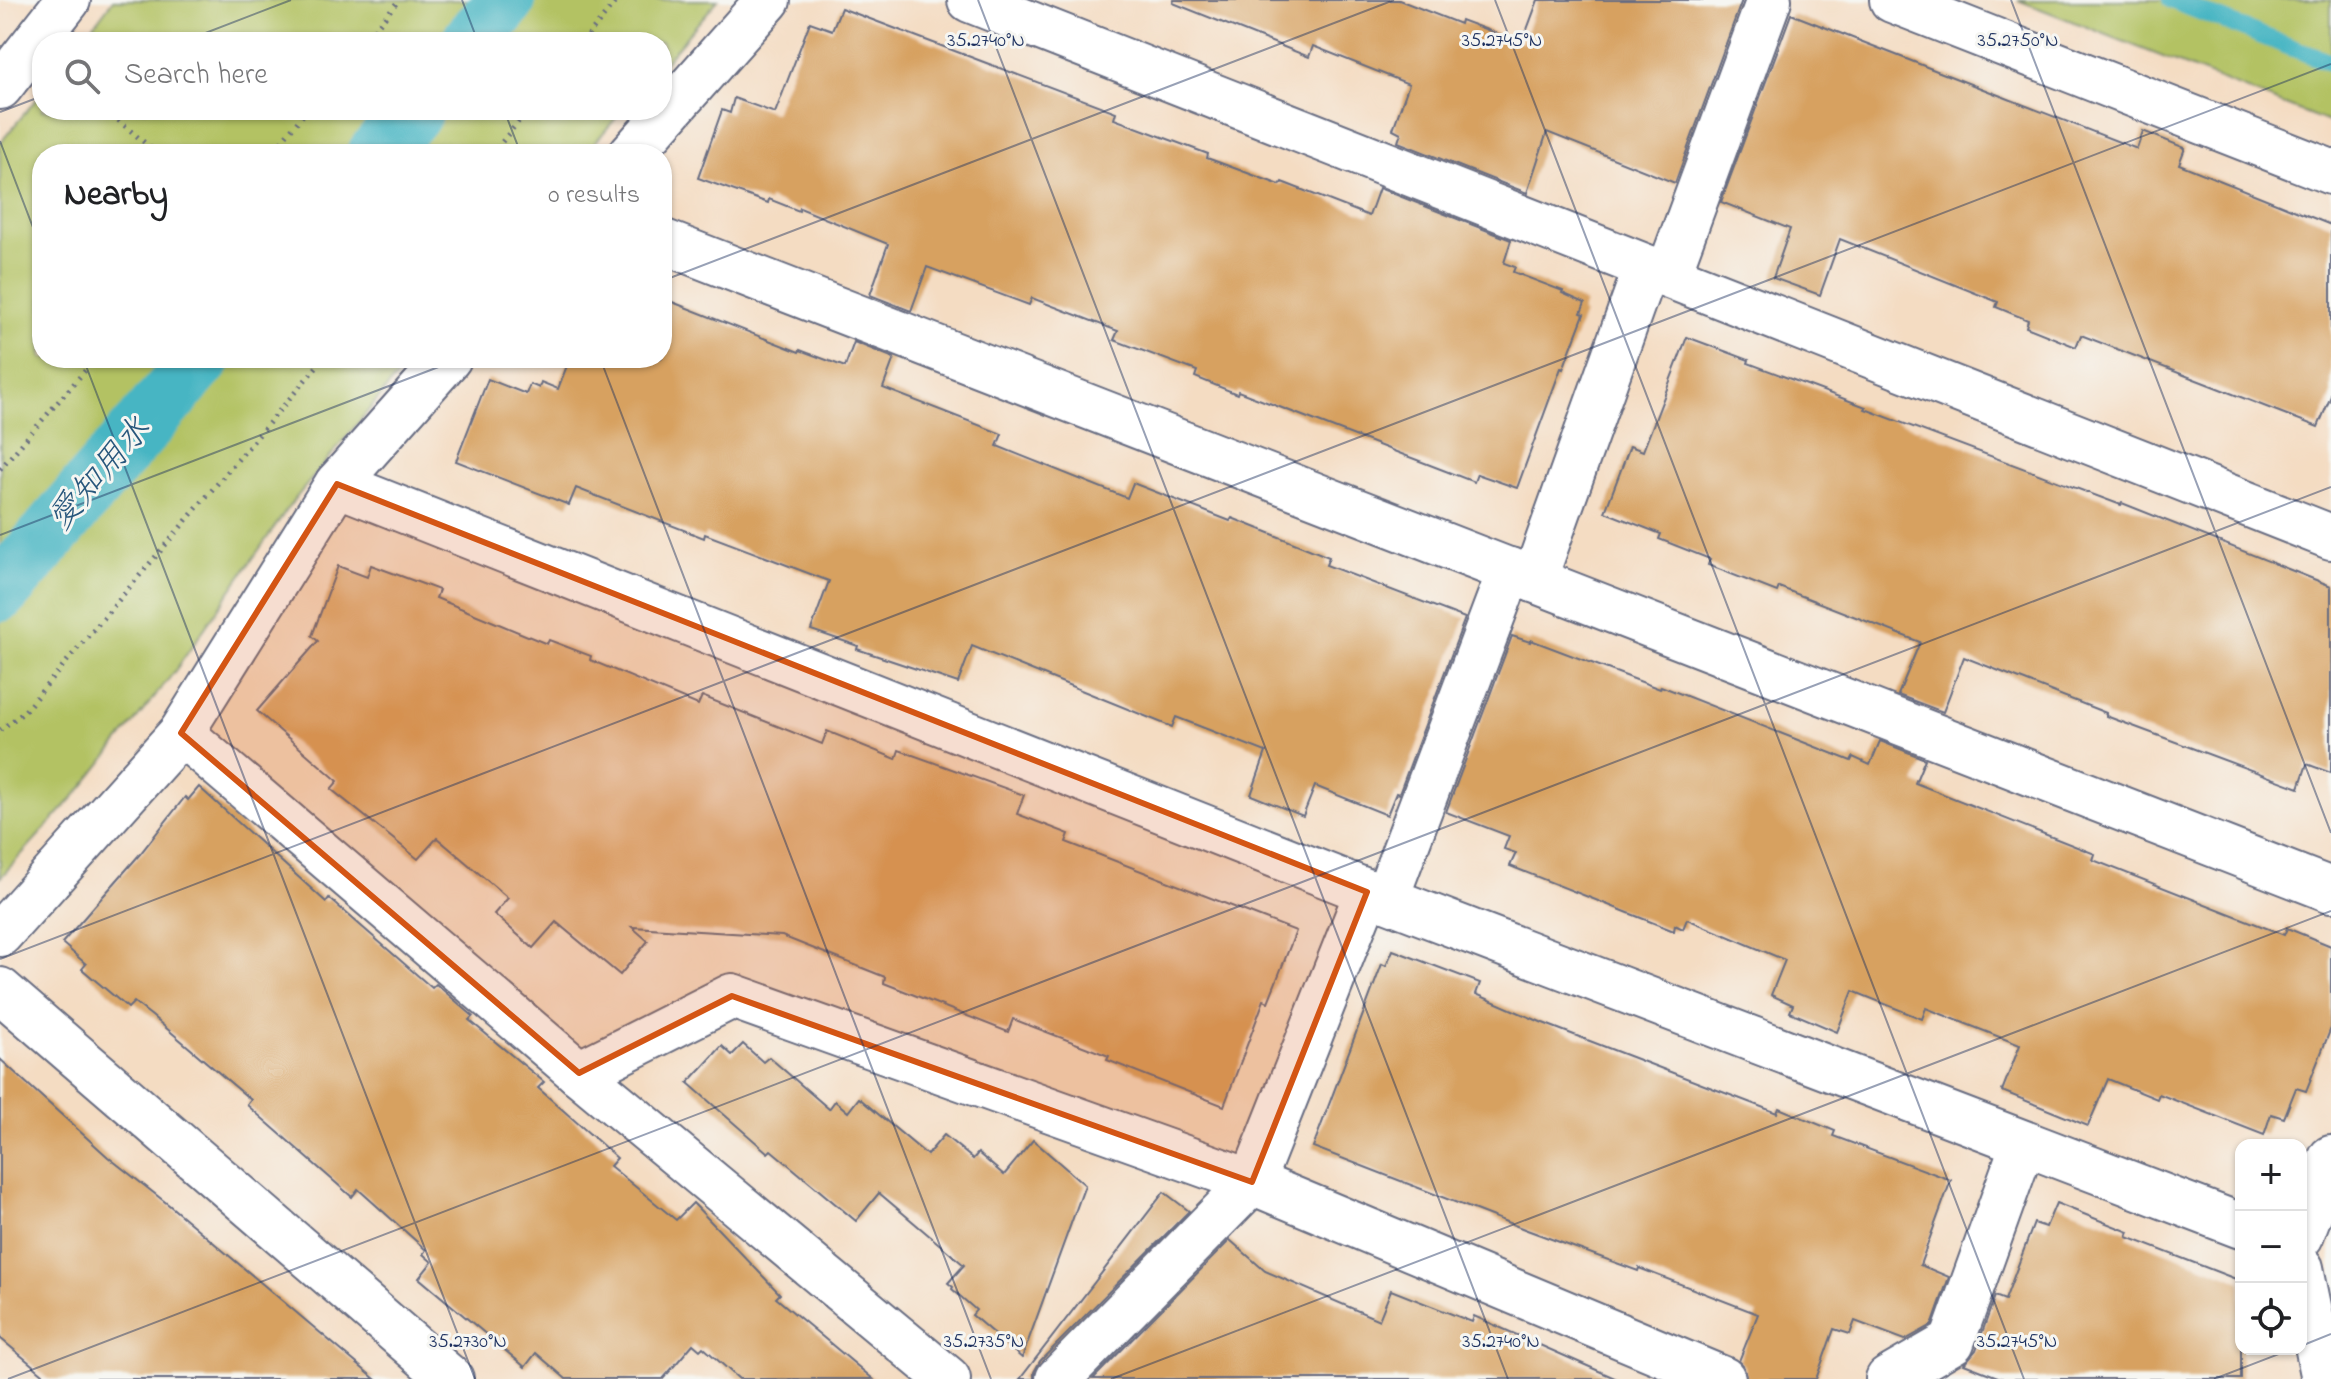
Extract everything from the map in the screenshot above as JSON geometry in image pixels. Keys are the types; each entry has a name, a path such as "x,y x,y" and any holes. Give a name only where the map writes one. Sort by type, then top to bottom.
{"street":[{"path":"43,32 68,0"},
{"path":"672,108 768,0"},
{"path":"970,0 2331,537"},
{"path":"1058,1379 1252,1182 1376,896 1657,271 1769,0"},
{"path":"1892,0 2331,172"},
{"path":"0,87 32,46"},
{"path":"640,144 661,120"},
{"path":"672,245 2331,890"},
{"path":"0,934 181,733 337,484 440,368"},
{"path":"337,484 1376,896 2235,1224"},
{"path":"181,733 579,1073 948,1379"},
{"path":"0,990 451,1379"},
{"path":"579,1073 732,996 1252,1182 1723,1379"},
{"path":"1888,1379 1952,1342 2023,1144"},
{"path":"2307,1220 2331,1158"},
{"path":"2304,1283 2324,1379"}],"path":[{"path":"372,32 399,0"},
{"path":"591,32 617,0"},
{"path":"118,120 146,144"},
{"path":"279,144 299,120"},
{"path":"500,144 520,120"},
{"path":"0,469 87,368"},
{"path":"0,730 23,713 316,368"}],"highlighted area":[{"path":"337,484 1367,892 1252,1182 732,996 579,1073 181,733"}],"green space":[{"path":"113,0 718,0 672,53 672,32 89,32"},
{"path":"2018,0 2331,0 2331,123"},
{"path":"32,104 32,120 614,120 594,144 32,144 32,368 404,368 290,505 175,671 82,788 0,878 0,143"}],"building":[{"path":"1174,0 1399,0 1460,24 1461,20 1522,43 1538,0 1742,0 1675,183 1547,132 1527,193 1398,142 1401,133 1393,129 1409,84 1313,46 1309,57 1173,3"},
{"path":"841,8 1116,112 1114,119 1208,154 1207,158 1280,185 1282,182 1369,216 1379,188 1511,240 1504,263 1515,267 1513,272 1585,303 1581,313 1584,314 1517,488 1477,474 1474,482 1238,391 1237,394 1195,377 1197,371 1114,340 1118,331 1032,298 1029,305 927,267 911,311 870,295 888,244 800,208 799,211 769,199 768,203 698,178 722,110 730,113 734,98 775,113 810,22 832,30"},
{"path":"1791,14 2137,149 2143,131 2185,148 2179,164 2331,225 2331,396 2318,427 2081,335 2076,347 2026,327 2028,320 1996,307 1998,302 1840,239 1820,295 1773,278 1790,229 1721,202"},
{"path":"672,302 845,367 854,342 894,358 883,388 1002,434 997,446 1127,498 1133,483 1230,521 1232,518 1329,557 1326,565 1465,618 1399,794 1396,793 1387,815 1315,786 1303,816 1251,795 1266,752 1176,717 1172,727 972,646 958,683 857,649 858,646 811,630 829,581 705,534 704,538 576,488 569,505 456,461 488,379 526,394 530,384 539,388 541,382 558,389 566,368 672,368"},
{"path":"1687,337 1865,409 2122,503 2331,586 2331,773 2307,764 2299,788 2106,716 2106,713 1964,657 1943,712 1898,695 1920,642 1779,587 1777,592 1708,565 1710,559 1659,539 1661,534 1605,512 1630,446 1643,451"},
{"path":"371,565 439,590 436,598 547,644 549,640 591,656 590,660 698,705 702,696 822,744 827,731 896,759 899,750 1024,795 1017,814 1069,834 1066,842 1296,931 1268,1002 1264,1000 1224,1106 1013,1019 1008,1032 884,983 885,977 782,936 632,927 648,941 620,975 556,922 533,948 494,914 508,898 437,838 418,859 331,789 338,781 257,711 318,641 312,636 338,566 367,577"},
{"path":"1512,636 1531,640 1660,689 1661,686 1851,761 1853,757 1870,765 1880,741 1925,759 1915,783 2095,854 2093,860 2284,935 2287,928 2331,946 2331,1028 2306,1091 2296,1088 2284,1118 2271,1114 2264,1135 2159,1094 2157,1099 2108,1079 2088,1126 2002,1091 2020,1045 1926,1008 1922,1019 1853,991 1837,1032 1790,1012 1793,1005 1771,995 1785,960 1687,919 1683,929 1675,925 1674,931 1510,866 1516,853 1504,849 1509,836 1446,812"},
{"path":"199,787 326,902 329,898 432,988 436,984 473,1016 469,1020 544,1082 538,1088 617,1158 610,1166 676,1220 693,1203 780,1294 776,1298 873,1379 739,1379 703,1347 700,1350 693,1344 663,1379 566,1379 536,1353 525,1367 419,1278 432,1262 423,1254 426,1250 358,1189 352,1197 247,1105 251,1100 134,1002 128,1008 82,969 86,964 62,943 185,797 188,800"},
{"path":"1393,950 1480,983 1476,994 1543,1023 1777,1113 1779,1108 1835,1131 1833,1136 1951,1180 1920,1265 1949,1277 1932,1325 1905,1340 1855,1321 1850,1334 1834,1329 1816,1379 1747,1379 1739,1361 1758,1314 1639,1268 1638,1271 1527,1230 1313,1147 1382,964 1386,966"},
{"path":"743,1044 763,1062 769,1057 829,1109 835,1101 848,1112 859,1098 927,1155 944,1135 973,1159 978,1153 1004,1175 1033,1140 1085,1185 1022,1358 972,1315 976,1310 948,1283 964,1265 879,1193 856,1221 771,1150 768,1153 688,1083 722,1046 732,1055"},
{"path":"0,1059 108,1157 375,1379 49,1379 0,1338"},
{"path":"1164,1192 1189,1211 1040,1361 1034,1379 1020,1379"},
{"path":"2056,1203 2129,1232 2127,1237 2235,1279 2235,1355 2241,1355 2241,1379 2003,1379 1964,1364 1976,1350 1995,1296 2005,1300 2034,1223 2046,1227"},
{"path":"1230,1240 1265,1271 1379,1320 1391,1290 1472,1322 1474,1316 1617,1379 1093,1379"}],"waterway":[{"name":"愛知用水","path":"479,32 506,0"},
{"path":"2171,0 2331,63"},
{"name":"愛知用水","path":"385,144 406,120"},
{"name":"愛知用水","path":"0,592 193,368"}]}
